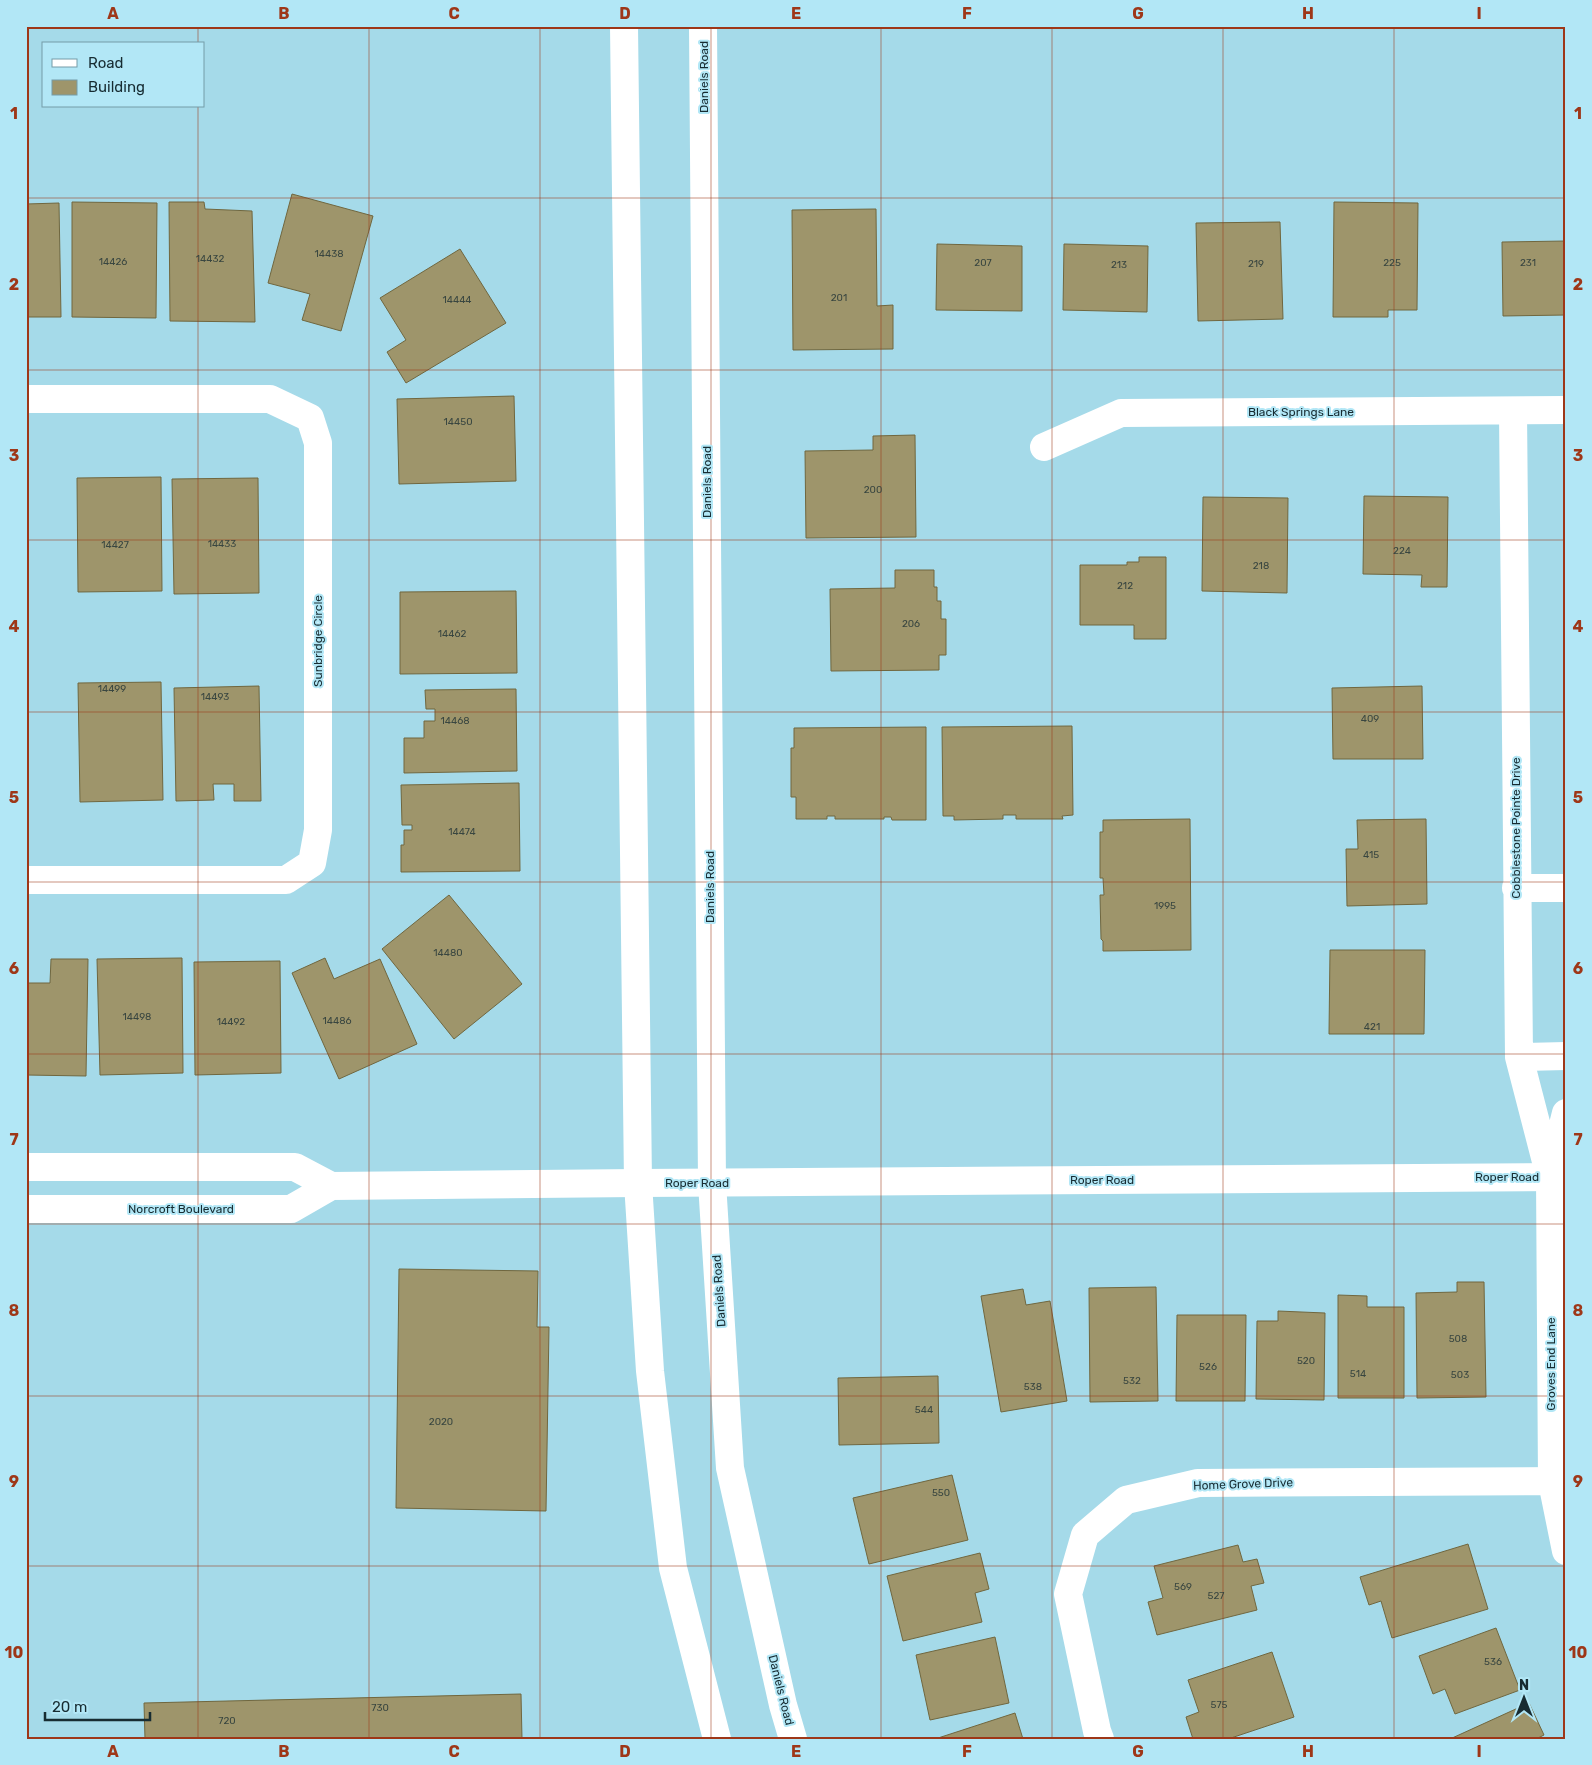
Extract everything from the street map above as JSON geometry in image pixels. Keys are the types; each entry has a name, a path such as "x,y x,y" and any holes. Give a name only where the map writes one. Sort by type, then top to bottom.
{"street":[{"path":"624,26 638,1183 650,1371 672,1568 717,1739"},
{"name":"Daniels Road","path":"703,26 712,1183 730,1468 783,1705 794,1739"},
{"name":"Sunbridge Circle","path":"26,399 270,399 310,418 318,443 318,830 312,863 286,880 26,880"},
{"name":"Black Springs Lane","path":"1044,447 1122,413 1566,410"},
{"name":"Cobblestone Pointe Drive","path":"1513,411 1519,1057 1558,1177"},
{"path":"1516,888 1566,888"},
{"path":"1519,1057 1566,1056"},
{"path":"1558,1177 1566,1113"},
{"name":"Norcroft Boulevard","path":"26,1167 295,1167 331,1186 638,1183"},
{"name":"Roper Road","path":"638,1183 1558,1177"},
{"name":"Groves End Lane","path":"1558,1177 1559,1481 1566,1551"},
{"name":"Norcroft Boulevard","path":"26,1209 290,1209 331,1186"},
{"name":"Home Grove Drive","path":"1100,1739 1068,1594 1085,1535 1126,1500 1198,1483 1559,1481"}],"building":[{"path":"292,194 373,216 341,331 302,320 310,294 268,283"},
{"path":"72,202 157,203 156,318 72,317"},
{"path":"169,202 204,202 205,209 252,211 255,322 170,321"},
{"path":"1334,202 1418,203 1417,310 1388,310 1388,317 1333,317"},
{"path":"59,203 61,317 26,317 26,204"},
{"path":"876,209 877,306 893,305 893,349 793,350 792,210"},
{"path":"1280,222 1283,319 1198,321 1196,223"},
{"path":"1566,241 1566,315 1503,316 1502,242"},
{"path":"937,244 1022,246 1022,311 936,310"},
{"path":"1064,244 1148,246 1147,312 1063,310"},
{"path":"460,249 506,323 406,383 387,352 406,340 380,298"},
{"path":"514,396 516,481 399,484 397,399"},
{"path":"915,435 916,537 806,538 805,451 873,450 873,436"},
{"path":"161,477 162,591 78,592 77,478"},
{"path":"258,478 259,593 174,594 172,479"},
{"path":"1364,496 1448,497 1447,587 1421,587 1422,575 1363,574"},
{"path":"1203,497 1288,498 1287,593 1202,591"},
{"path":"1139,557 1166,557 1166,639 1134,639 1134,625 1080,625 1080,565 1127,565 1127,562 1139,562"},
{"path":"895,570 934,570 934,587 937,587 937,601 941,601 941,619 946,619 946,655 939,655 939,670 831,671 830,589 895,588"},
{"path":"516,591 517,673 400,674 400,592"},
{"path":"161,682 163,800 80,802 78,683"},
{"path":"259,686 261,801 234,801 234,784 213,784 214,800 176,801 174,688"},
{"path":"1422,686 1423,759 1333,759 1332,688"},
{"path":"516,689 517,771 404,773 404,738 424,738 424,721 435,721 435,709 426,709 425,690"},
{"path":"1072,726 1073,815 1062,816 1063,819 1016,819 1016,815 1003,815 1003,819 954,820 954,816 943,816 942,727"},
{"path":"926,727 926,820 892,820 891,817 884,817 884,819 835,819 835,816 827,816 827,819 796,819 796,797 791,797 791,748 794,748 794,728"},
{"path":"519,783 520,871 401,872 401,845 404,845 404,830 412,830 412,825 402,825 401,785"},
{"path":"1190,819 1191,950 1103,951 1100,895 1104,895 1103,878 1100,878 1100,832 1103,832 1103,820"},
{"path":"1426,819 1427,904 1347,906 1346,849 1358,849 1357,820"},
{"path":"449,895 522,984 454,1039 382,949"},
{"path":"1330,950 1425,950 1424,1034 1329,1034"},
{"path":"182,958 183,1073 100,1075 97,959"},
{"path":"325,958 334,979 380,959 417,1044 339,1079 292,973"},
{"path":"51,959 88,959 86,1076 26,1075 26,983 50,983"},
{"path":"280,961 281,1073 195,1075 194,962"},
{"path":"399,1269 538,1271 537,1327 549,1327 546,1511 396,1508"},
{"path":"1457,1282 1484,1282 1486,1397 1417,1398 1416,1293 1457,1292"},
{"path":"1156,1287 1158,1401 1090,1402 1089,1288"},
{"path":"1023,1289 1026,1305 1050,1301 1067,1401 1001,1412 981,1296"},
{"path":"1338,1295 1367,1296 1367,1307 1404,1307 1404,1398 1338,1398"},
{"path":"1278,1311 1325,1313 1324,1400 1256,1399 1257,1321 1278,1321"},
{"path":"1177,1315 1246,1315 1245,1401 1176,1401"},
{"path":"938,1376 939,1443 839,1445 838,1378"},
{"path":"952,1475 968,1540 869,1564 853,1498"},
{"path":"1468,1544 1488,1609 1392,1638 1381,1601 1369,1605 1360,1577"},
{"path":"1238,1545 1243,1562 1257,1559 1264,1583 1251,1586 1257,1610 1157,1635 1148,1602 1163,1598 1154,1566"},
{"path":"980,1553 989,1589 975,1593 982,1622 903,1641 887,1576"},
{"path":"1496,1628 1520,1690 1455,1714 1445,1689 1433,1694 1419,1656"},
{"path":"995,1637 1009,1703 930,1720 916,1655"},
{"path":"1272,1652 1294,1717 1228,1739 1193,1739 1186,1717 1199,1712 1188,1680"},
{"path":"521,1694 522,1739 145,1739 144,1703"},
{"path":"1529,1703 1544,1735 1536,1739 1450,1739"},
{"path":"1015,1713 1023,1739 935,1739"}]}
